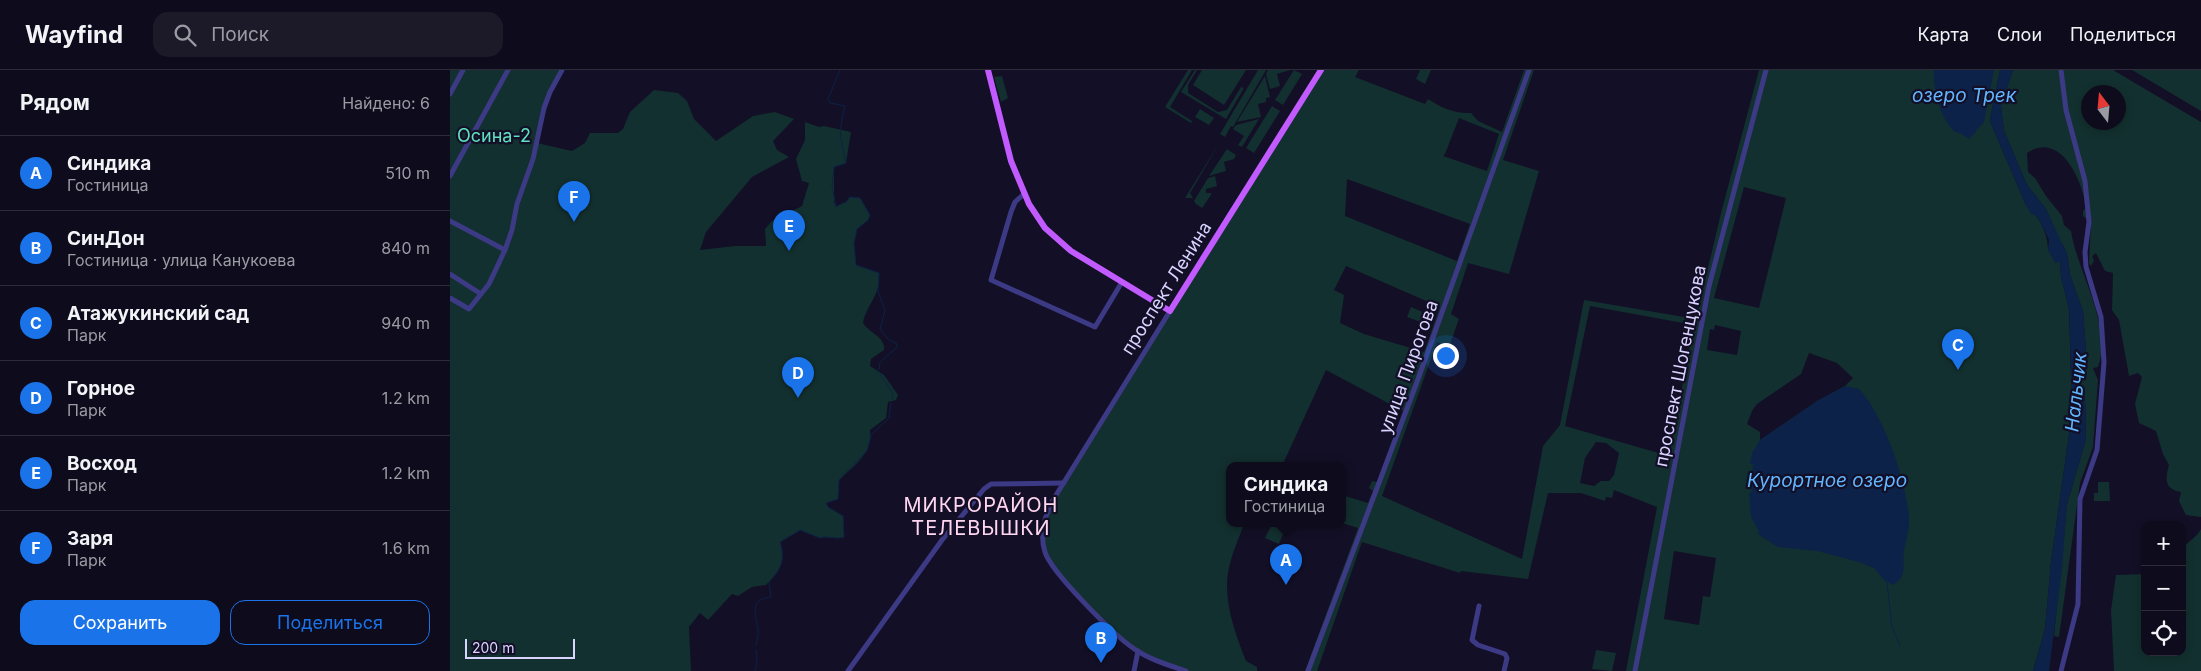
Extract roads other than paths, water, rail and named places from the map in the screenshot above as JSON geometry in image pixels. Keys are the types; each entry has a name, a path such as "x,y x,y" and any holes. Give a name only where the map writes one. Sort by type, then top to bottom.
{"main road":[{"path":"988,70 1006,148 1024,194 1037,216 1056,239 1170,311"},
{"name":"проспект Ленина","path":"1170,311 1321,70"}],"street":[{"path":"450,94 463,70"},
{"path":"450,176 508,70"},
{"path":"450,298 470,309 489,284 512,230 517,204 533,158 544,108 562,70"},
{"name":"улица Пирогова","path":"1308,671 1414,391 1528,70"},
{"name":"проспект Шогенцукова","path":"1635,671 1709,286 1766,70"},
{"path":"2061,70 2066,110 2086,187 2089,222 2085,261 2101,317 2104,362 2097,450 2080,499 2078,604 2061,671"},
{"path":"1024,194 1015,202 1011,212 991,280 1095,327 1122,282"},
{"path":"450,221 505,250"},
{"path":"450,274 481,294"},
{"name":"проспект Ленина","path":"1138,651 1120,637 1060,577 1045,553 1043,526 1048,510 1170,311"},
{"path":"848,671 942,540 984,488 991,484 1064,483"},
{"path":"1479,606 1472,640 1478,645 1505,654 1507,658 1504,671"},
{"path":"1134,671 1138,651 1186,671"}],"water":[{"name":"озеро Трек","path":"1934,70 1994,70 1984,122 1969,139 1955,132 1945,120 1936,95"},
{"name":"Нальчик","path":"2000,70 2013,70 2001,106 2004,131 2027,185 2046,209 2067,254 2070,275 2083,311 2086,352 2081,385 2085,399 2086,439 2067,504 2062,569 2049,671 2033,671 2045,629 2051,562 2072,413 2069,309 2061,277 2060,262 2055,263 2048,250 2049,240 2040,221 2035,215 2031,214 2025,203 1992,126 1990,119"},
{"name":"Курортное озеро","path":"1845,386 1859,389 1877,415 1892,449 1903,485 1909,525 1904,551 1903,574 1898,582 1893,585 1884,580 1874,568 1859,562 1817,551 1778,547 1757,533 1759,531 1751,517 1749,493 1751,493 1754,474 1752,474 1753,464 1750,464 1752,453 1760,440 1817,401"}],"waterway":[{"path":"840,70 828,99 830,103 845,106 841,123 841,135 846,163 834,167 832,186 836,207 846,202 850,197 860,198 870,215 868,220 857,229 854,243 856,265 879,273 878,291 885,311 880,329 888,339 897,344 896,348 880,362 879,370"},
{"path":"880,374 893,393 892,399"},
{"path":"756,645 758,631 755,608 759,601 771,597 769,582 780,568 782,558 780,542 800,530 820,538 844,537 843,516 828,507 826,503 838,499 839,480 867,451 871,435 889,418 891,403"},
{"path":"1887,582 1892,627 1900,646"},
{"path":"755,671 757,662 756,650"}],"place":[{"name":"Заря","path":"574,222"},
{"name":"Восход","path":"789,251"},
{"name":"Атажукинский сад","path":"1958,370"},
{"name":"Горное","path":"798,398"},
{"name":"Синдика","path":"1286,585"},
{"name":"СинДон","path":"1101,663"}],"district":[{"name":"МИКРОРАЙОН ТЕЛЕВЫШКИ","path":"981,516"}],"park label":[{"name":"Осина-2","path":"494,135"}]}
